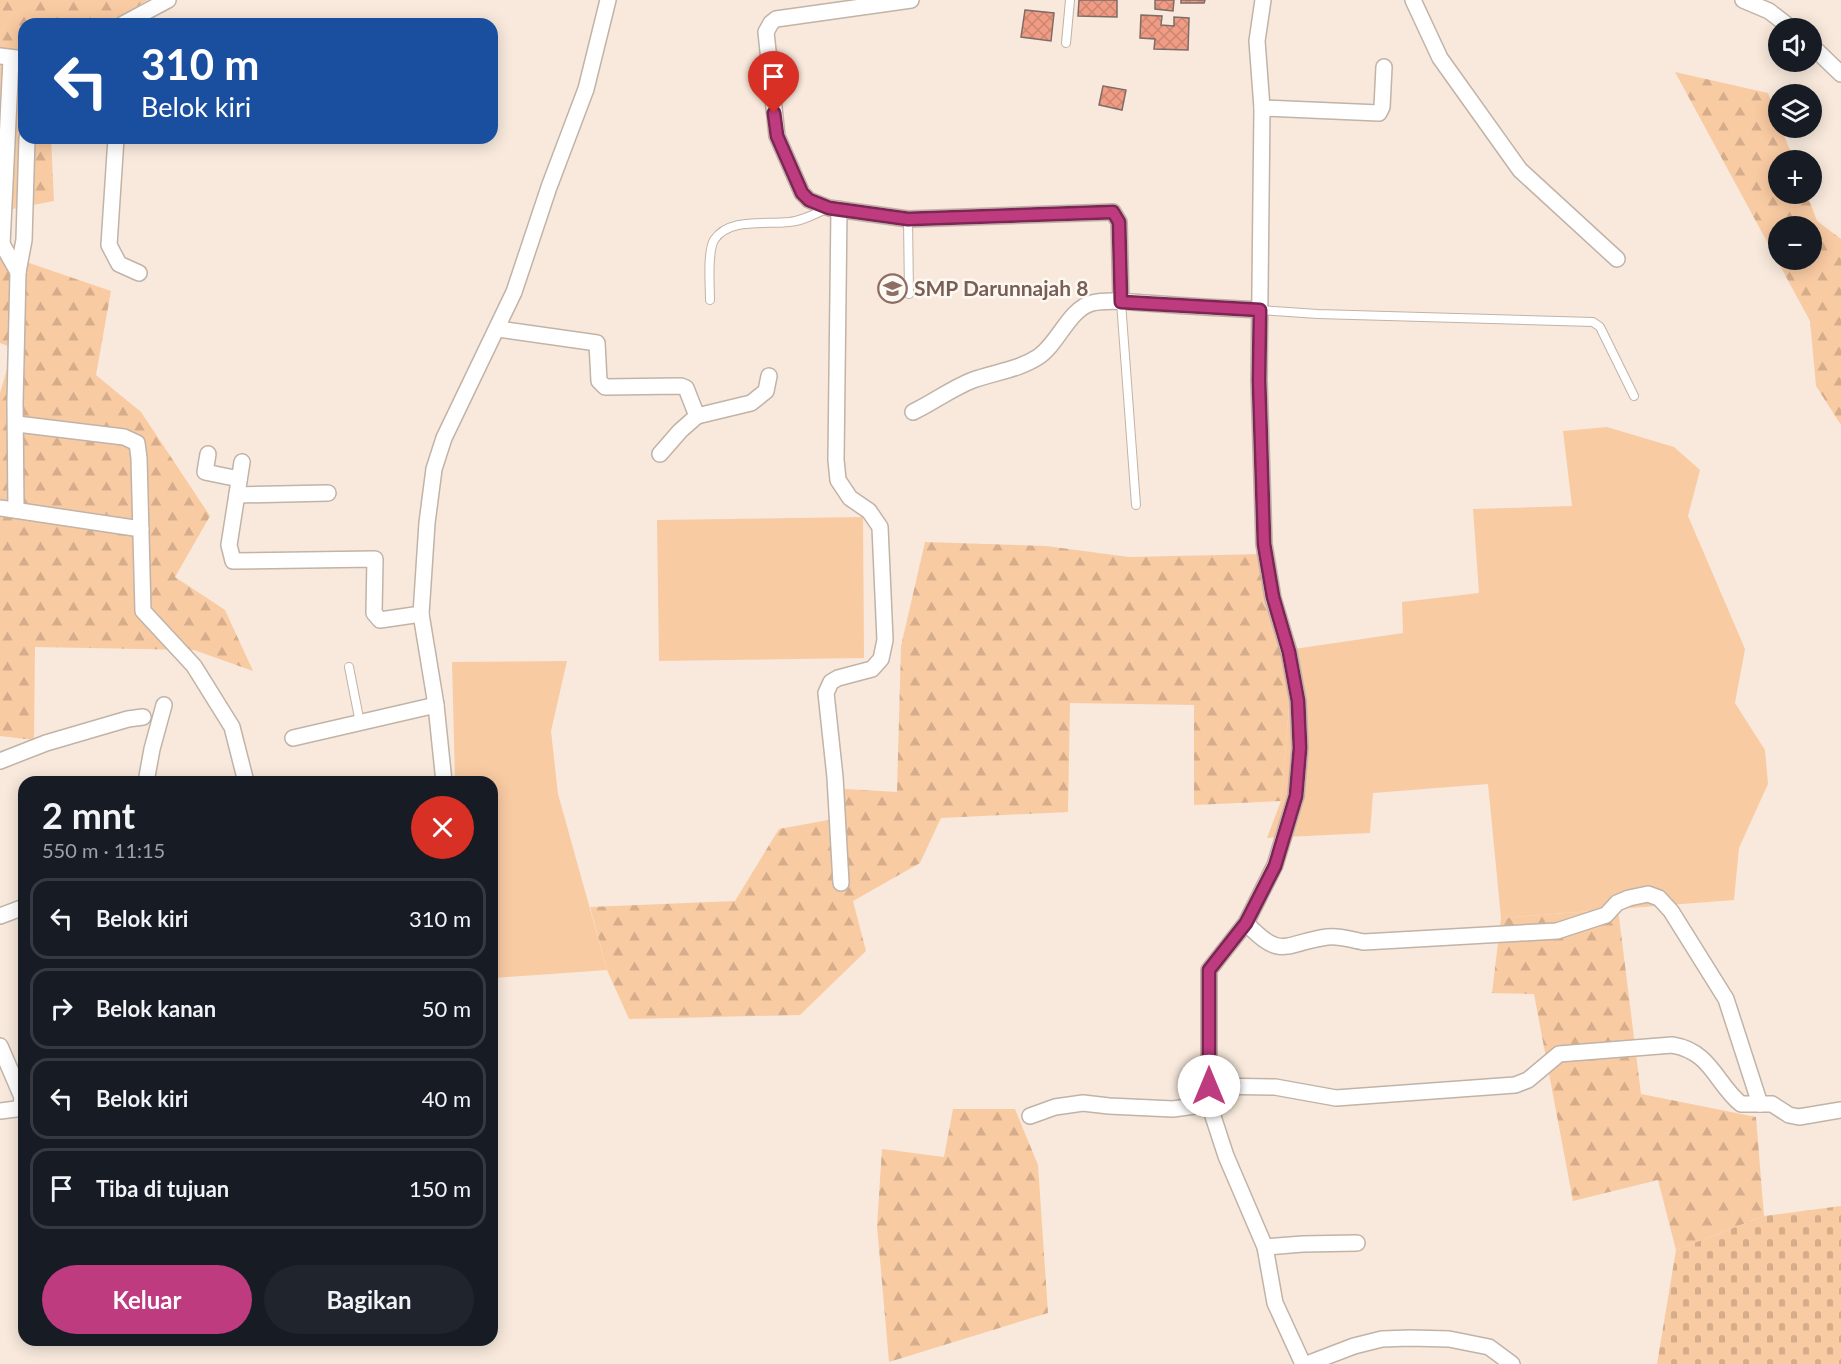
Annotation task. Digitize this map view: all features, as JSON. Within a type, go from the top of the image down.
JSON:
[{"type":"street","points":[[134,18],[168,0]]},
{"type":"street","points":[[443,776],[436,705],[421,614],[426,523],[434,469],[444,438],[514,292],[549,187],[586,89],[608,0]]},
{"type":"street","points":[[911,0],[776,19],[765,32],[777,136],[802,193],[809,200],[834,209],[908,219],[1113,212],[1119,222],[1121,302]]},
{"type":"street","points":[[1263,0],[1257,41],[1262,108],[1259,380],[1264,544],[1273,597],[1289,652],[1298,701],[1300,748],[1296,796],[1275,866],[1246,923],[1209,970],[1209,1104],[1226,1156],[1265,1247],[1275,1303],[1305,1364],[1354,1346],[1382,1340],[1410,1338],[1449,1339],[1479,1344],[1489,1347],[1512,1364]]},
{"type":"street","points":[[1413,0],[1440,58],[1520,170],[1617,258]]},
{"type":"street","points":[[1743,0],[1769,6],[1781,18]]},
{"type":"street","points":[[1822,56],[1841,74]]},
{"type":"street","points":[[12,58],[1,244],[18,272]]},
{"type":"street","points":[[1262,108],[1378,113],[1382,107],[1384,67]]},
{"type":"street","points":[[16,510],[17,424],[15,403],[18,272],[24,240],[27,144]]},
{"type":"street","points":[[116,144],[109,245],[120,264],[139,273]]},
{"type":"street","points":[[834,209],[838,480],[850,498],[869,511],[880,527],[885,640],[881,659],[872,669],[838,678],[831,682],[826,693],[835,777],[841,883]]},
{"type":"street","points":[[1,244],[24,240]]},
{"type":"street","points":[[913,412],[975,379],[1005,372],[1038,357],[1053,343],[1081,308],[1093,302],[1260,310]]},
{"type":"street","points":[[498,329],[597,343],[598,375],[601,385],[605,387],[681,386],[686,388],[697,416]]},
{"type":"street","points":[[660,454],[697,416],[751,403],[766,391],[769,376]]},
{"type":"street","points":[[17,424],[124,437],[137,443],[143,611],[194,666],[232,727],[244,776]]},
{"type":"street","points":[[208,454],[205,472],[239,479]]},
{"type":"street","points":[[242,462],[229,545],[233,561],[375,559],[374,613],[380,620],[421,614]]},
{"type":"street","points":[[237,495],[328,493]]},
{"type":"street","points":[[0,508],[141,529]]},
{"type":"street","points":[[147,776],[164,705]]},
{"type":"street","points":[[293,738],[436,705]]},
{"type":"street","points":[[0,761],[46,743],[128,719],[143,717]]},
{"type":"street","points":[[1246,923],[1262,940],[1280,947],[1341,936],[1364,942],[1557,931],[1606,915],[1617,903],[1648,894],[1659,898],[1671,911],[1726,999],[1760,1104]]},
{"type":"street","points":[[0,916],[18,909]]},
{"type":"street","points":[[1209,1086],[1275,1087],[1336,1098],[1515,1085],[1528,1080],[1559,1054],[1672,1045],[1679,1046],[1706,1061],[1741,1104],[1772,1104],[1790,1115],[1799,1117],[1841,1110]]},
{"type":"street","points":[[0,1046],[18,1088]]},
{"type":"street","points":[[1030,1116],[1055,1107],[1083,1103],[1173,1109],[1209,1104]]},
{"type":"street","points":[[0,1111],[18,1108]]},
{"type":"street","points":[[1265,1247],[1357,1243]]},
{"type":"lane","points":[[1066,43],[1070,0]]},
{"type":"lane","points":[[710,300],[711,253],[714,240],[726,230],[742,224],[790,222],[834,209]]},
{"type":"lane","points":[[908,219],[909,294]]},
{"type":"lane","points":[[1121,302],[1136,505]]},
{"type":"lane","points":[[1260,310],[1318,314],[1593,322],[1600,327],[1634,396]]},
{"type":"lane","points":[[349,667],[360,723]]},
{"type":"green space","points":[[0,0],[148,0],[118,18],[18,18],[18,144],[51,144],[54,201],[2,211],[0,218]]},
{"type":"green space","points":[[1675,72],[1768,93],[1768,138],[1785,138],[1790,150],[1768,150],[1768,204],[1811,204],[1815,216],[1768,216],[1768,244]]},
{"type":"green space","points":[[1822,225],[1841,239],[1841,425],[1816,386],[1810,321],[1782,270],[1822,270]]},
{"type":"green space","points":[[0,253],[111,291],[96,375],[141,412],[210,516],[175,577],[225,610],[253,671],[194,650],[35,647],[34,740],[0,736],[0,393],[13,348],[0,343]]},
{"type":"green space","points":[[1607,427],[1674,447],[1700,470],[1688,516],[1745,649],[1735,703],[1765,750],[1768,784],[1739,848],[1734,900],[1501,918],[1488,784],[1373,793],[1370,833],[1267,838],[1281,801],[1294,649],[1403,633],[1402,602],[1479,593],[1473,509],[1572,506],[1563,431]]},
{"type":"green space","points":[[863,517],[864,658],[659,661],[657,520]]},
{"type":"green space","points":[[925,542],[1046,546],[1129,557],[1262,554],[1294,649],[1281,801],[1194,805],[1194,705],[1070,703],[1068,812],[941,818],[920,863],[853,901],[866,951],[800,1015],[629,1019],[607,970],[590,907],[735,901],[779,829],[839,818],[845,789],[897,792],[901,646]]},
{"type":"green space","points":[[567,661],[551,731],[558,794],[607,970],[498,978],[498,776],[455,776],[452,662]]},
{"type":"green space","points":[[1618,909],[1641,1094],[1756,1117],[1764,1216],[1676,1250],[1658,1180],[1573,1201],[1534,994],[1492,993],[1501,918]]},
{"type":"green space","points":[[953,1109],[1015,1109],[1038,1165],[1048,1313],[889,1362],[877,1226],[882,1149],[944,1157]]},
{"type":"green space","points":[[1841,1206],[1841,1364],[1657,1364],[1676,1250],[1764,1216]]},
{"type":"building","points":[[1079,0],[1117,0],[1117,17],[1078,16]]},
{"type":"building","points":[[1155,0],[1174,0],[1173,11],[1155,9]]},
{"type":"building","points":[[1181,0],[1205,0],[1204,3],[1181,3]]},
{"type":"building","points":[[1025,10],[1054,13],[1051,41],[1021,37]]},
{"type":"building","points":[[1141,15],[1162,16],[1161,25],[1174,26],[1174,17],[1189,18],[1188,50],[1154,49],[1155,39],[1140,38]]},
{"type":"building","points":[[1103,86],[1126,90],[1122,110],[1099,105]]},
{"type":"place","name":"SMP Darunnajah 8","points":[[893,289]]},
{"type":"route","points":[[774,113],[777,136],[796,183],[809,200],[829,208],[908,219],[1109,211],[1118,217],[1119,222],[1121,302],[1260,310],[1259,380],[1264,544],[1273,597],[1289,652],[1298,701],[1300,748],[1296,796],[1275,866],[1246,923],[1209,970],[1209,1086]]}]
